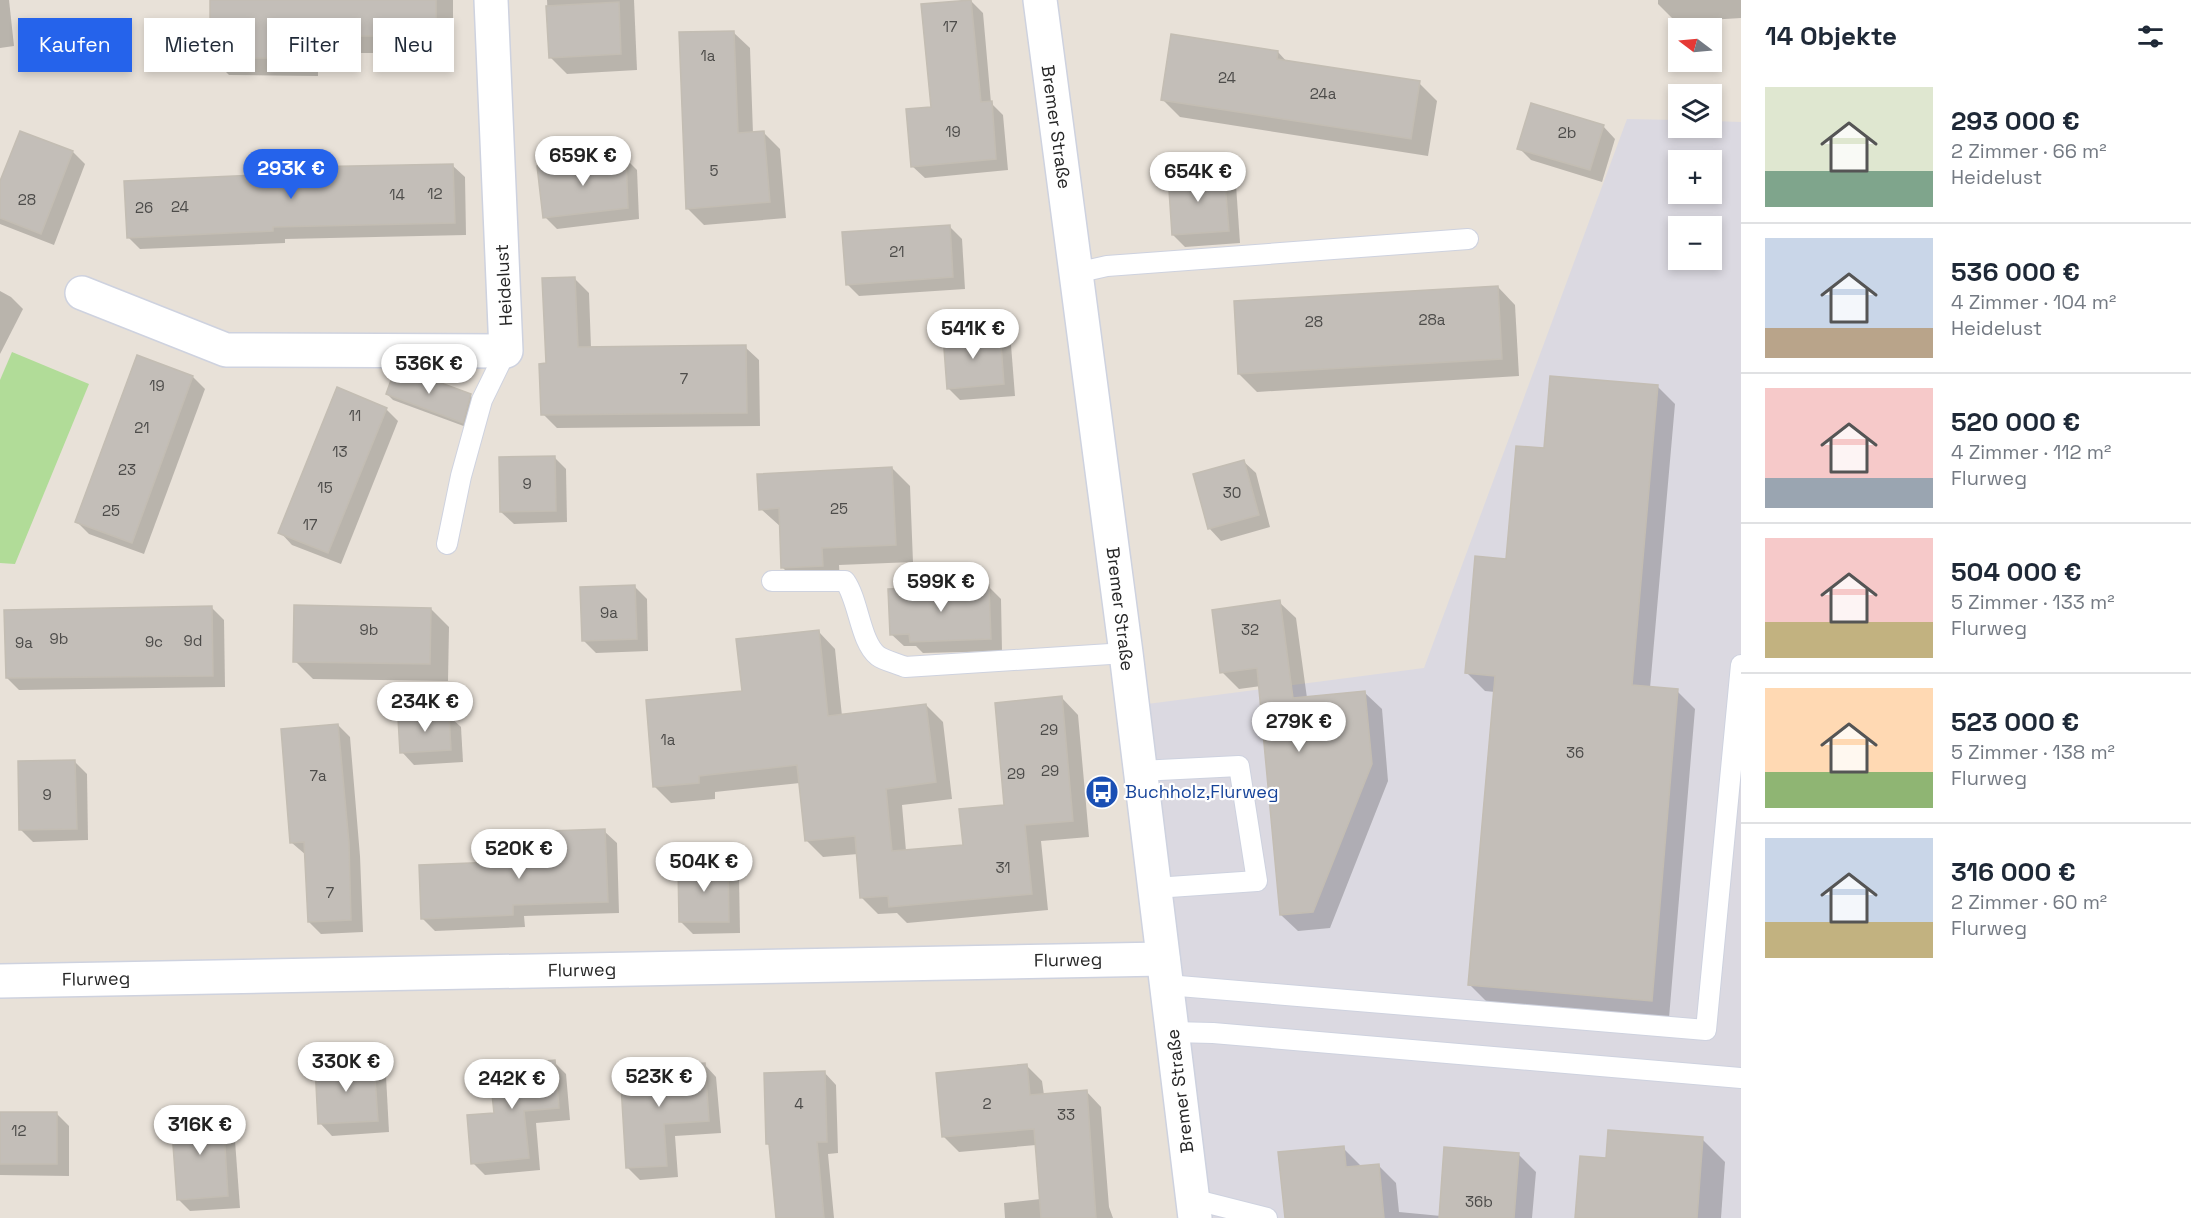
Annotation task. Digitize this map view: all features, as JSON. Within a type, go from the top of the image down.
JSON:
[{"type":"street","name":"Heidelust","points":[[82,293],[226,350],[506,351],[491,0]]},
{"type":"street","name":"Bremer Straße","points":[[1040,0],[1126,653],[1194,1208]]},
{"type":"street","name":"Flurweg","points":[[0,981],[1165,972]]},
{"type":"lane","points":[[1076,273],[1107,266],[1468,239]]},
{"type":"lane","points":[[447,543],[461,476],[482,400],[506,351]]},
{"type":"lane","points":[[772,581],[845,581],[854,594],[862,628],[877,655],[905,667],[1126,653]]},
{"type":"lane","points":[[1165,972],[1706,1030],[1741,665]]},
{"type":"lane","points":[[1140,771],[1239,766],[1257,881],[1155,888]]},
{"type":"lane","points":[[1172,1032],[1213,1033],[1741,1078]]},
{"type":"lane","points":[[1194,1208],[1268,1218]]},
{"type":"shaded area","points":[[1627,119],[1668,120],[1668,138],[1722,138],[1722,121],[1741,122],[1741,1218],[1195,1218],[1132,706],[1424,668]]},
{"type":"green space","points":[[12,352],[89,384],[15,564],[0,563],[0,380]]},
{"type":"building","points":[[210,0],[436,0],[436,18],[373,18],[373,36],[361,36],[361,18],[267,18],[267,58],[255,58],[255,18],[210,18]]},
{"type":"building","points":[[971,0],[981,102],[992,101],[996,159],[911,167],[906,109],[931,107],[921,4]]},
{"type":"building","points":[[619,2],[621,54],[549,58],[546,6]]},
{"type":"building","points":[[734,31],[738,133],[764,131],[770,202],[686,209],[679,32]]},
{"type":"building","points":[[1171,34],[1278,51],[1277,59],[1420,81],[1411,139],[1161,100]]},
{"type":"building","points":[[1531,103],[1604,125],[1590,170],[1517,149]]},
{"type":"building","points":[[20,131],[73,151],[41,234],[0,218],[0,181]]},
{"type":"building","points":[[626,156],[628,208],[543,218],[537,166]]},
{"type":"building","points":[[453,164],[455,223],[273,227],[273,231],[127,238],[124,181],[302,173],[302,167]]},
{"type":"building","points":[[1224,171],[1229,231],[1172,235],[1168,175]]},
{"type":"building","points":[[950,225],[953,277],[846,285],[842,232]]},
{"type":"building","points":[[575,277],[578,347],[746,345],[747,413],[541,415],[539,364],[546,363],[542,278]]},
{"type":"building","points":[[1498,286],[1502,359],[1238,374],[1234,301]]},
{"type":"building","points":[[1000,331],[1004,384],[947,389],[943,335]]},
{"type":"building","points":[[137,355],[193,376],[132,543],[75,522]]},
{"type":"building","points":[[395,369],[403,369],[471,394],[463,423],[386,394]]},
{"type":"building","points":[[1550,376],[1658,385],[1632,685],[1678,689],[1652,1001],[1468,985],[1495,676],[1465,673],[1475,556],[1506,559],[1516,446],[1544,448]]},
{"type":"building","points":[[337,387],[387,408],[328,553],[278,533]]},
{"type":"building","points":[[555,456],[556,511],[500,512],[499,457]]},
{"type":"building","points":[[1244,460],[1259,515],[1208,529],[1193,474]]},
{"type":"building","points":[[892,467],[896,545],[822,548],[823,566],[781,568],[779,508],[759,510],[757,474]]},
{"type":"building","points":[[635,585],[637,639],[582,641],[580,587]]},
{"type":"building","points":[[989,585],[991,639],[910,642],[909,634],[890,635],[888,589]]},
{"type":"building","points":[[1280,600],[1293,698],[1365,691],[1372,764],[1313,912],[1280,915],[1257,668],[1220,673],[1212,610]]},
{"type":"building","points":[[294,605],[431,608],[430,664],[293,662]]},
{"type":"building","points":[[212,606],[213,676],[6,678],[4,610]]},
{"type":"building","points":[[819,630],[828,716],[926,704],[936,782],[886,789],[892,851],[963,845],[959,809],[1004,805],[995,703],[1062,696],[1073,821],[1025,825],[1032,894],[889,907],[888,896],[860,898],[855,836],[805,841],[797,765],[699,776],[699,783],[653,787],[646,700],[742,691],[736,639]]},
{"type":"building","points":[[449,713],[451,750],[400,753],[398,718]]},
{"type":"building","points":[[338,724],[349,843],[351,920],[308,922],[304,842],[290,843],[281,729]]},
{"type":"building","points":[[75,760],[77,829],[19,830],[18,761]]},
{"type":"building","points":[[605,829],[608,902],[513,905],[513,915],[421,919],[419,865],[550,860],[549,831]]},
{"type":"building","points":[[728,864],[729,922],[679,922],[678,865]]},
{"type":"building","points":[[555,1060],[559,1108],[524,1111],[529,1158],[471,1164],[467,1115],[494,1113],[489,1066]]},
{"type":"building","points":[[374,1063],[378,1121],[318,1124],[315,1065]]},
{"type":"building","points":[[705,1063],[709,1121],[664,1124],[667,1166],[626,1168],[620,1069]]},
{"type":"building","points":[[1027,1064],[1030,1095],[1087,1090],[1096,1218],[1041,1218],[1034,1129],[942,1137],[936,1073]]},
{"type":"building","points":[[825,1071],[827,1142],[817,1142],[824,1218],[776,1218],[769,1144],[766,1144],[764,1073]]},
{"type":"building","points":[[0,1112],[57,1112],[57,1164],[0,1164]]},
{"type":"building","points":[[223,1113],[228,1196],[177,1200],[171,1117]]},
{"type":"building","points":[[1608,1130],[1703,1137],[1697,1218],[1575,1218],[1580,1156],[1606,1158]]},
{"type":"building","points":[[1344,1146],[1346,1167],[1379,1164],[1384,1218],[1285,1218],[1278,1152]]},
{"type":"building","points":[[1444,1147],[1519,1153],[1514,1218],[1439,1218]]},
{"type":"place","name":"Buchholz,Flurweg","points":[[1102,792]]}]
